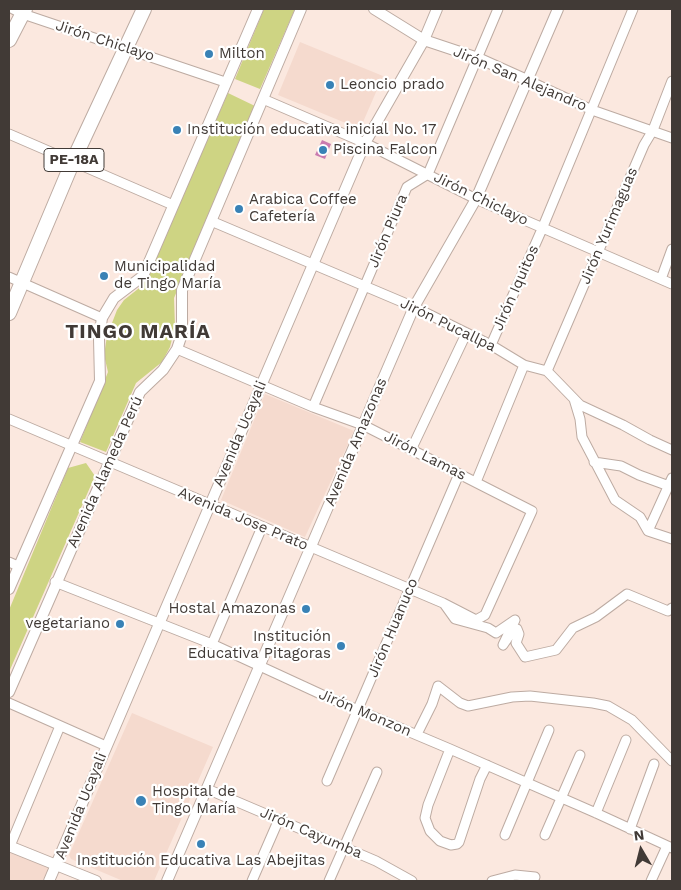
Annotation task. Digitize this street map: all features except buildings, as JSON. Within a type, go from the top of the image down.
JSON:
[{"type":"highway","name":"PE-18A","points":[[9,313],[73,161],[144,9]]},
{"type":"highway","points":[[9,40],[20,10]]},
{"type":"street","points":[[9,588],[13,564],[72,446],[100,381],[99,339],[102,318],[114,298],[143,276],[258,9]]},
{"type":"street","name":"Avenida Alameda Perú","points":[[9,692],[140,392],[163,370],[177,349],[182,334],[182,290],[301,9]]},
{"type":"street","name":"Jirón San Alejandro","points":[[374,9],[424,40],[478,58],[592,110],[672,138]]},
{"type":"street","name":"Avenida Ucayali","points":[[49,881],[365,143],[424,40],[437,9]]},
{"type":"street","points":[[428,174],[498,9]]},
{"type":"street","name":"Avenida Amazonas","points":[[168,881],[414,308],[476,199],[558,9]]},
{"type":"street","name":"Jirón Iquitos","points":[[491,345],[542,229],[633,9]]},
{"type":"street","name":"Jirón Chiclayo","points":[[20,10],[225,82]]},
{"type":"street","name":"Jirón Yurimaguas","points":[[547,371],[644,145],[653,130],[672,81]]},
{"type":"street","name":"Jirón Chiclayo","points":[[263,99],[365,143],[476,199],[542,229],[599,251],[672,284]]},
{"type":"street","points":[[9,134],[173,205]]},
{"type":"street","name":"Jirón Piura","points":[[313,407],[407,187],[428,174]]},
{"type":"street","name":"Jirón Pucallpa","points":[[211,221],[414,308],[491,345],[524,365],[547,371],[580,405],[672,450]]},
{"type":"street","points":[[661,279],[672,249]]},
{"type":"street","points":[[9,276],[102,318]]},
{"type":"street","points":[[411,450],[466,334]]},
{"type":"street","name":"Jirón Lamas","points":[[177,349],[313,407],[363,425],[532,511],[485,615],[476,620]]},
{"type":"street","points":[[476,482],[524,365]]},
{"type":"street","points":[[574,397],[580,419],[582,437],[615,500],[640,517],[648,531],[672,539]]},
{"type":"street","name":"Avenida Jose Prato","points":[[9,419],[444,603],[476,620]]},
{"type":"street","points":[[594,462],[621,466],[639,475],[671,482],[648,531]]},
{"type":"street","name":"Jirón Huanuco","points":[[328,781],[459,474]]},
{"type":"street","points":[[212,644],[262,527]]},
{"type":"street","name":"Jirón Monzon","points":[[56,582],[212,644],[358,710],[596,812],[669,847]]},
{"type":"street","points":[[444,603],[455,619],[488,628],[496,633],[515,620],[503,645],[514,629],[517,629],[519,634],[516,643],[525,657],[556,650],[573,628],[596,617],[627,594],[670,610]]},
{"type":"street","points":[[417,734],[432,704],[438,686],[460,703],[468,706],[512,697],[530,696],[593,702],[608,706],[632,720],[672,761]]},
{"type":"street","points":[[9,703],[106,746]]},
{"type":"street","points":[[60,726],[10,846],[96,881]]},
{"type":"street","points":[[505,835],[549,730]]},
{"type":"street","points":[[596,812],[626,740]]},
{"type":"street","points":[[450,749],[428,804],[425,818],[430,831],[440,841],[451,845],[457,844],[461,838],[480,779],[487,766]]},
{"type":"street","points":[[545,835],[580,755]]},
{"type":"street","points":[[630,829],[654,764]]},
{"type":"street","points":[[329,881],[377,772]]},
{"type":"street","name":"Jirón Cayumba","points":[[207,789],[376,860],[412,881]]},
{"type":"street","points":[[252,881],[279,819]]},
{"type":"street","points":[[651,881],[669,847]]},
{"type":"street","points":[[492,881],[515,875],[536,876]]},
{"type":"shaded area","name":"Leoncio prado","points":[[300,42],[383,76],[360,129],[278,95]]},
{"type":"shaded area","name":"Piscina Falcon","points":[[322,140],[331,144],[325,159],[315,155]]},
{"type":"shaded area","points":[[265,394],[354,431],[305,537],[221,500]]},
{"type":"shaded area","name":"Hospital de Tingo María","points":[[132,713],[213,747],[154,881],[123,881],[71,859],[69,855]]},
{"type":"shaded area","points":[[9,847],[52,865],[42,881],[9,881]]},
{"type":"green space","points":[[264,9],[295,9],[260,89],[235,79]]},
{"type":"green space","points":[[228,93],[255,106],[174,298],[175,327],[170,347],[162,362],[136,383],[106,452],[80,442],[108,372],[104,355],[107,336],[117,310],[124,300],[143,285]]},
{"type":"green space","points":[[86,463],[95,476],[9,672],[9,610],[68,468]]},
{"type":"place","name":"Milton","points":[[209,54]]},
{"type":"place","name":"Leoncio prado","points":[[330,85]]},
{"type":"place","name":"Institución educativa inicial No. 17","points":[[177,130]]},
{"type":"place","name":"Piscina Falcon","points":[[323,150]]},
{"type":"place","name":"Arabica Coffee Cafetería","points":[[239,209]]},
{"type":"place","name":"Municipalidad de Tingo María","points":[[104,276]]},
{"type":"place","name":"Hostal Amazonas","points":[[306,609]]},
{"type":"place","name":"vegetariano","points":[[120,624]]},
{"type":"place","name":"Institución Educativa Pitagoras","points":[[341,646]]},
{"type":"place","name":"Hospital de Tingo María","points":[[141,801]]},
{"type":"place","name":"Institución Educativa Las Abejitas","points":[[201,844]]},
{"type":"district","name":"TINGO MARÍA","points":[[138,332]]}]
